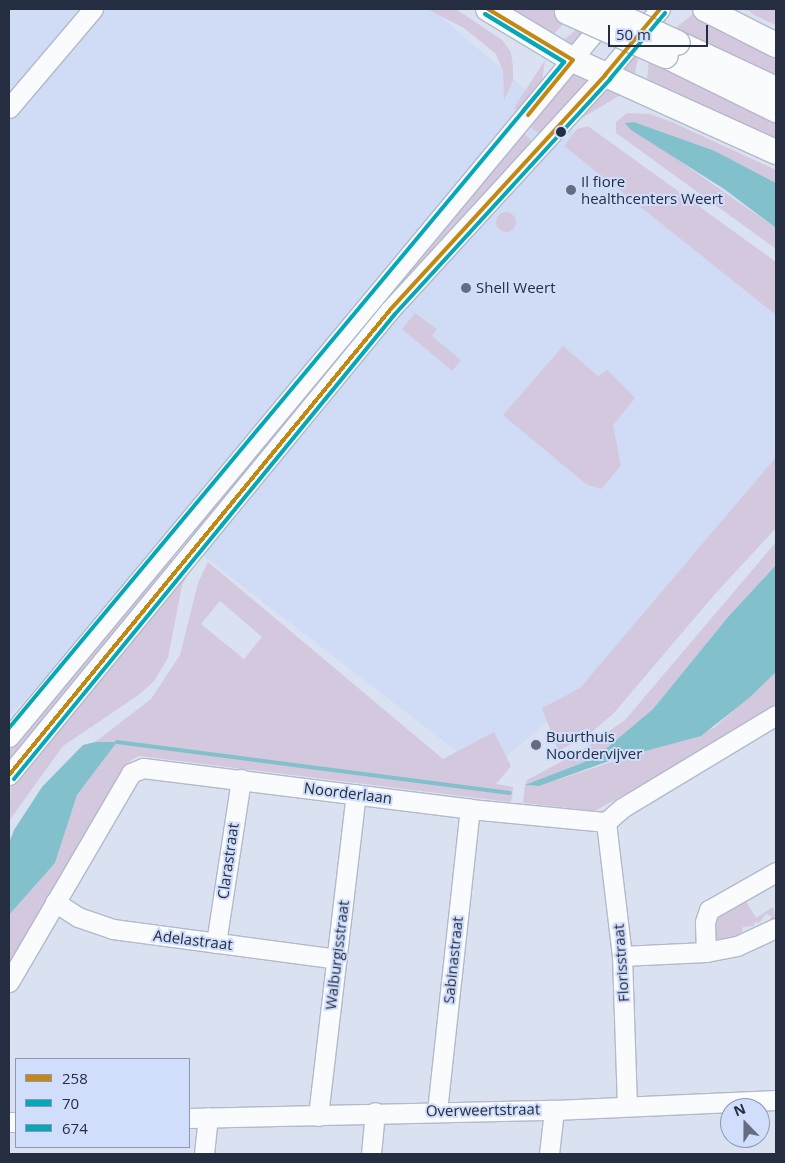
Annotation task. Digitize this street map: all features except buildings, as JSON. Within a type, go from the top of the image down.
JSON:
[{"type":"main road","points":[[488,9],[573,60],[776,152]]},
{"type":"main road","points":[[604,9],[776,110]]},
{"type":"main road","points":[[705,9],[776,44]]},
{"type":"main road","points":[[564,10],[776,89]]},
{"type":"street","points":[[9,108],[93,9]]},
{"type":"street","points":[[9,737],[573,60],[613,9]]},
{"type":"street","points":[[9,775],[390,310],[605,75],[660,9]]},
{"type":"street","points":[[606,822],[622,808],[776,715]]},
{"type":"street","name":"Noorderlaan","points":[[9,982],[131,773],[143,768],[470,809],[606,822]]},
{"type":"street","name":"Clarastraat","points":[[216,943],[241,779]]},
{"type":"street","name":"Walburgisstraat","points":[[318,1116],[356,794]]},
{"type":"street","name":"Sabinastraat","points":[[437,1111],[470,809]]},
{"type":"street","name":"Florisstraat","points":[[606,822],[622,956],[627,1105]]},
{"type":"street","points":[[706,952],[705,922],[709,910],[776,872]]},
{"type":"street","name":"Adelastraat","points":[[55,902],[78,917],[113,929],[337,959]]},
{"type":"street","points":[[622,956],[706,952],[737,946],[776,928]]},
{"type":"street","name":"Overweertstraat","points":[[190,1118],[318,1116],[375,1112],[554,1110],[627,1105],[776,1100]]},
{"type":"street","points":[[549,1154],[554,1110]]},
{"type":"street","points":[[371,1154],[375,1112]]},
{"type":"street","points":[[204,1154],[208,1117]]},
{"type":"shaded area","points":[[9,9],[432,9],[776,304],[776,484],[699,591],[486,774],[179,537],[9,716]]},
{"type":"shaded area","points":[[427,9],[456,9],[502,40],[511,52],[513,67],[513,81],[504,100],[503,71],[496,54],[464,28]]},
{"type":"shaded area","points":[[504,9],[551,9],[569,18],[551,37]]},
{"type":"shaded area","points":[[747,9],[776,9],[776,25],[754,15]]},
{"type":"shaded area","points":[[694,13],[703,13],[776,49],[776,84],[672,31]]},
{"type":"shaded area","points":[[581,26],[586,28],[569,49],[556,46]]},
{"type":"shaded area","points":[[632,50],[639,53],[634,78],[622,75],[621,65]]},
{"type":"shaded area","points":[[649,58],[776,119],[776,144],[647,81]]},
{"type":"shaded area","points":[[545,60],[542,82],[517,111],[514,108]]},
{"type":"shaded area","points":[[574,64],[595,73],[540,134],[525,123]]},
{"type":"shaded area","points":[[604,87],[624,93],[577,121],[576,114]]},
{"type":"shaded area","points":[[627,113],[650,114],[672,122],[776,170],[776,183],[715,151],[634,122],[625,123],[776,228],[776,249],[616,133],[616,122]]},
{"type":"shaded area","points":[[634,122],[715,151],[776,183],[776,228],[724,189],[631,130],[625,123]]},
{"type":"shaded area","points":[[588,126],[776,262],[776,315],[564,146],[577,129]]},
{"type":"shaded area","points":[[519,129],[532,141],[386,305],[380,299]]},
{"type":"shaded area","points":[[506,212],[513,215],[516,222],[513,229],[506,232],[499,229],[496,222],[499,215]]},
{"type":"shaded area","points":[[415,313],[437,329],[432,336],[461,360],[452,371],[402,329]]},
{"type":"shaded area","points":[[563,346],[598,376],[607,370],[635,398],[613,425],[621,466],[601,489],[586,484],[503,415]]},
{"type":"shaded area","points":[[341,348],[346,351],[257,459],[254,458]]},
{"type":"shaded area","points":[[776,457],[776,528],[715,594],[613,714],[587,736],[558,751],[542,708],[580,688]]},
{"type":"shaded area","points":[[234,477],[239,481],[195,535],[192,535],[190,532]]},
{"type":"shaded area","points":[[776,542],[776,565],[728,617],[653,709],[608,747],[582,763],[526,785],[539,786],[714,728],[776,672],[776,709],[595,811],[523,803],[525,785],[527,780],[581,751],[625,720]]},
{"type":"shaded area","points":[[168,556],[174,562],[9,764],[9,748]]},
{"type":"shaded area","points":[[208,562],[443,759],[494,732],[511,766],[496,784],[513,787],[512,799],[510,802],[139,756],[131,760],[9,976],[9,915],[55,863],[77,795],[116,743],[95,742],[151,699],[180,655],[198,583]],"holes":[[[220,601],[262,637],[244,659],[201,624]]]},
{"type":"shaded area","points":[[189,565],[192,568],[182,585],[168,658],[154,681],[140,694],[63,746],[9,821],[11,780]]},
{"type":"shaded area","points":[[776,565],[776,672],[749,698],[701,736],[612,760],[539,786],[525,785],[582,763],[608,747],[653,709],[728,617]]},
{"type":"shaded area","points":[[95,742],[117,742],[77,795],[55,863],[9,915],[9,843],[14,830],[42,787],[83,745]]},
{"type":"shaded area","points":[[744,898],[756,918],[773,907],[776,920],[769,925],[771,916],[766,914],[759,923],[755,922],[754,926],[743,927],[740,939],[721,941],[715,938],[713,920],[719,913]]},
{"type":"waterway","points":[[117,742],[510,793]]},
{"type":"transit line","name":"258","points":[[488,9],[573,60],[528,115]]},
{"type":"transit line","name":"258","points":[[9,775],[390,310],[605,75],[660,9]]},
{"type":"transit line","name":"70","points":[[14,779],[395,314],[610,79],[665,13]]},
{"type":"transit line","name":"70","points":[[485,14],[564,62],[523,111]]},
{"type":"transit line","name":"674","points":[[9,728],[564,62],[485,14]]},
{"type":"place","name":"Il fiore healthcenters Weert","points":[[571,190]]},
{"type":"place","name":"Shell Weert","points":[[466,288]]},
{"type":"place","name":"Buurthuis Noordervijver","points":[[536,745]]}]
